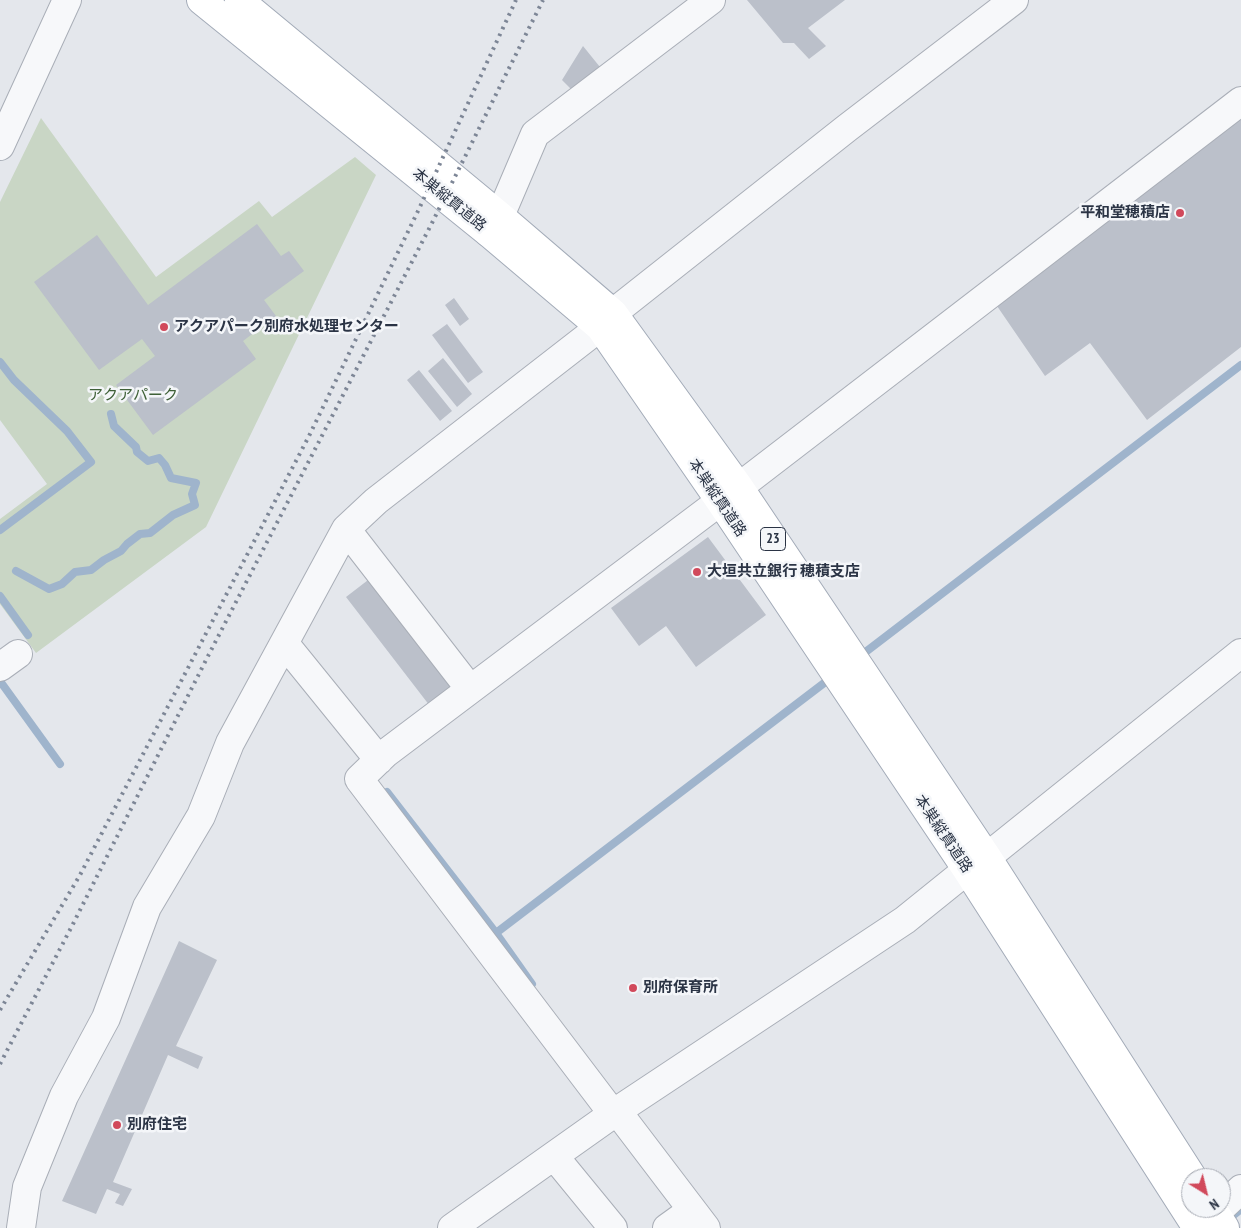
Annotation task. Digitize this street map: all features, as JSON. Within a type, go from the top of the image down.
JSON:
[{"type":"main road","name":"本巣縦貫道路","points":[[201,0],[494,224]]},
{"type":"main road","name":"本巣縦貫道路","points":[[239,0],[494,224],[607,320],[729,494],[977,864],[1186,1168]]},
{"type":"main road","name":"本巣縦貫道路","points":[[977,864],[1206,1222]]},
{"type":"street","points":[[0,146],[67,0]]},
{"type":"street","points":[[494,224],[535,134],[711,0]]},
{"type":"street","points":[[21,1228],[27,1187],[64,1096],[106,1018],[147,907],[201,816],[230,743],[346,529],[376,500],[607,320],[847,128],[1014,0]]},
{"type":"street","points":[[667,1228],[699,1219],[615,1113],[359,779],[379,760],[470,689],[729,494],[1241,101]]},
{"type":"street","points":[[346,529],[470,689]]},
{"type":"street","points":[[284,644],[379,760]]},
{"type":"street","points":[[467,1224],[554,1156],[615,1113],[904,920],[1241,653]]},
{"type":"street","points":[[554,1156],[614,1228]]},
{"type":"street","points":[[1206,1222],[1241,1189]]},
{"type":"green space","name":"アクアパーク","points":[[41,118],[156,277],[259,201],[272,217],[355,157],[376,175],[206,527],[36,653],[0,604],[0,519],[47,484],[0,420],[0,202]]},
{"type":"building","points":[[747,0],[845,0],[808,28],[826,46],[809,59],[794,43],[783,43]]},
{"type":"building","points":[[583,46],[604,72],[576,94],[562,80]]},
{"type":"building","name":"平和堂穂積店","points":[[1241,119],[1241,347],[1147,420],[1090,343],[1045,376],[997,306]]},
{"type":"building","name":"アクアパーク別府水処理センター","points":[[257,224],[281,256],[289,251],[304,271],[264,300],[276,316],[243,341],[256,359],[153,435],[116,385],[155,356],[142,339],[99,370],[34,282],[97,235],[148,305]]},
{"type":"building","points":[[454,298],[469,319],[460,326],[445,305]]},
{"type":"building","points":[[447,324],[483,372],[468,383],[432,335]]},
{"type":"building","points":[[443,358],[472,394],[457,407],[428,371]]},
{"type":"building","points":[[419,370],[452,411],[440,421],[407,380]]},
{"type":"building","name":"大垣共立銀行 穂積支店","points":[[708,537],[766,615],[696,667],[666,626],[639,646],[611,608]]},
{"type":"building","points":[[372,577],[459,691],[433,710],[346,597]]},
{"type":"building","name":"別府住宅","points":[[179,941],[217,960],[176,1046],[203,1057],[198,1069],[168,1055],[113,1182],[132,1189],[123,1206],[115,1203],[120,1194],[107,1189],[96,1214],[62,1201]]},
{"type":"waterway","points":[[0,362],[14,380],[67,431],[91,462],[0,530]]},
{"type":"waterway","points":[[859,657],[1241,365]]},
{"type":"waterway","points":[[16,571],[49,589],[62,584],[75,572],[91,570],[121,551],[140,534],[150,533],[173,515],[195,505],[192,494],[196,483],[171,478],[165,465],[159,458],[148,461],[137,452],[136,447],[114,426],[111,414]]},
{"type":"waterway","points":[[0,596],[28,635]]},
{"type":"waterway","points":[[496,933],[832,677]]},
{"type":"waterway","points":[[0,681],[60,764]]},
{"type":"waterway","points":[[387,792],[496,933],[532,984]]},
{"type":"waterway","points":[[1225,1222],[1241,1209]]},
{"type":"railway","points":[[0,1010],[80,875],[309,436],[418,211],[516,0]]},
{"type":"railway","points":[[0,1064],[432,223],[543,0]]},
{"type":"place","name":"平和堂穂積店","points":[[1180,213]]},
{"type":"place","name":"アクアパーク別府水処理センター","points":[[164,327]]},
{"type":"place","name":"大垣共立銀行 穂積支店","points":[[697,572]]},
{"type":"place","name":"別府保育所","points":[[633,988]]},
{"type":"place","name":"別府住宅","points":[[117,1125]]}]
